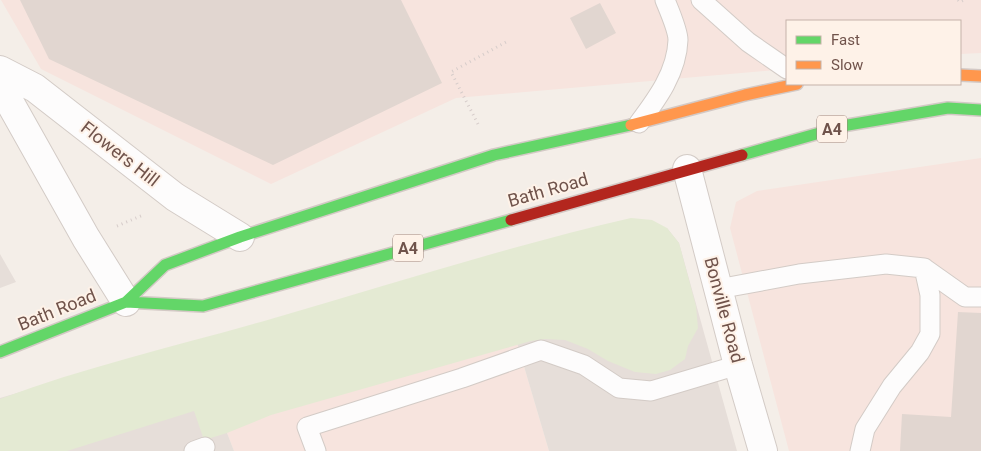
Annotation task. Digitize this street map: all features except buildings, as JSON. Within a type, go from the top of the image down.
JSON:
[{"type":"highway","points":[[961,75],[981,76]]},
{"type":"highway","name":"Bath Road","points":[[0,352],[126,302],[165,265],[240,237],[494,155],[639,123],[745,95],[792,85]]},
{"type":"highway","name":"Bath Road","points":[[126,302],[202,306],[848,125],[948,108],[981,110]]},
{"type":"street","name":"Flowers Hill","points":[[0,70],[35,88],[175,196],[240,237]]},
{"type":"street","points":[[0,85],[86,238],[126,302]]},
{"type":"street","name":"Bonville Road","points":[[686,169],[763,451]]},
{"type":"lane","points":[[639,123],[660,94],[674,64],[678,39],[665,0]]},
{"type":"lane","points":[[701,0],[748,42],[786,68]]},
{"type":"lane","points":[[718,288],[799,274],[886,264],[924,268],[965,297],[981,298]]},
{"type":"lane","points":[[860,451],[865,429],[892,386],[920,352],[930,334],[930,295],[924,268]]},
{"type":"lane","points":[[316,451],[307,427],[462,378],[541,350],[584,365],[619,388],[651,391],[738,365]]},
{"type":"path","points":[[958,0],[960,2],[964,0]]},
{"type":"path","points":[[494,155],[451,72],[508,41]]},
{"type":"path","points":[[86,238],[168,204],[175,196]]},
{"type":"shaded area","points":[[1,0],[981,0],[981,53],[961,54],[961,20],[786,20],[786,69],[456,98],[271,184],[41,69]]},
{"type":"shaded area","points":[[981,158],[981,451],[789,451],[730,228],[736,202],[757,191]]},
{"type":"shaded area","points":[[667,228],[679,243],[737,451],[549,451],[492,258]]},
{"type":"shaded area","points":[[0,254],[16,282],[0,288]]},
{"type":"shaded area","points":[[492,258],[549,451],[234,451],[192,342]]},
{"type":"shaded area","points":[[192,342],[234,451],[0,451],[0,398]]},
{"type":"green space","points":[[631,218],[652,220],[667,228],[679,243],[696,306],[698,328],[688,346],[685,359],[670,370],[656,374],[635,372],[565,340],[545,339],[531,341],[271,415],[204,440],[194,411],[67,451],[0,451],[0,399],[101,366],[271,319],[496,253]]},
{"type":"traffic: fast","points":[[742,155],[848,125],[948,108],[981,110]]},
{"type":"traffic: fast","points":[[0,352],[126,302],[165,265],[240,237],[494,155],[631,125]]},
{"type":"traffic: fast","points":[[126,302],[203,306],[511,220]]},
{"type":"traffic: slow","points":[[961,75],[981,76]]},
{"type":"traffic: slow","points":[[631,125],[745,95],[792,85]]},
{"type":"traffic: jam","points":[[511,220],[742,155]]}]
